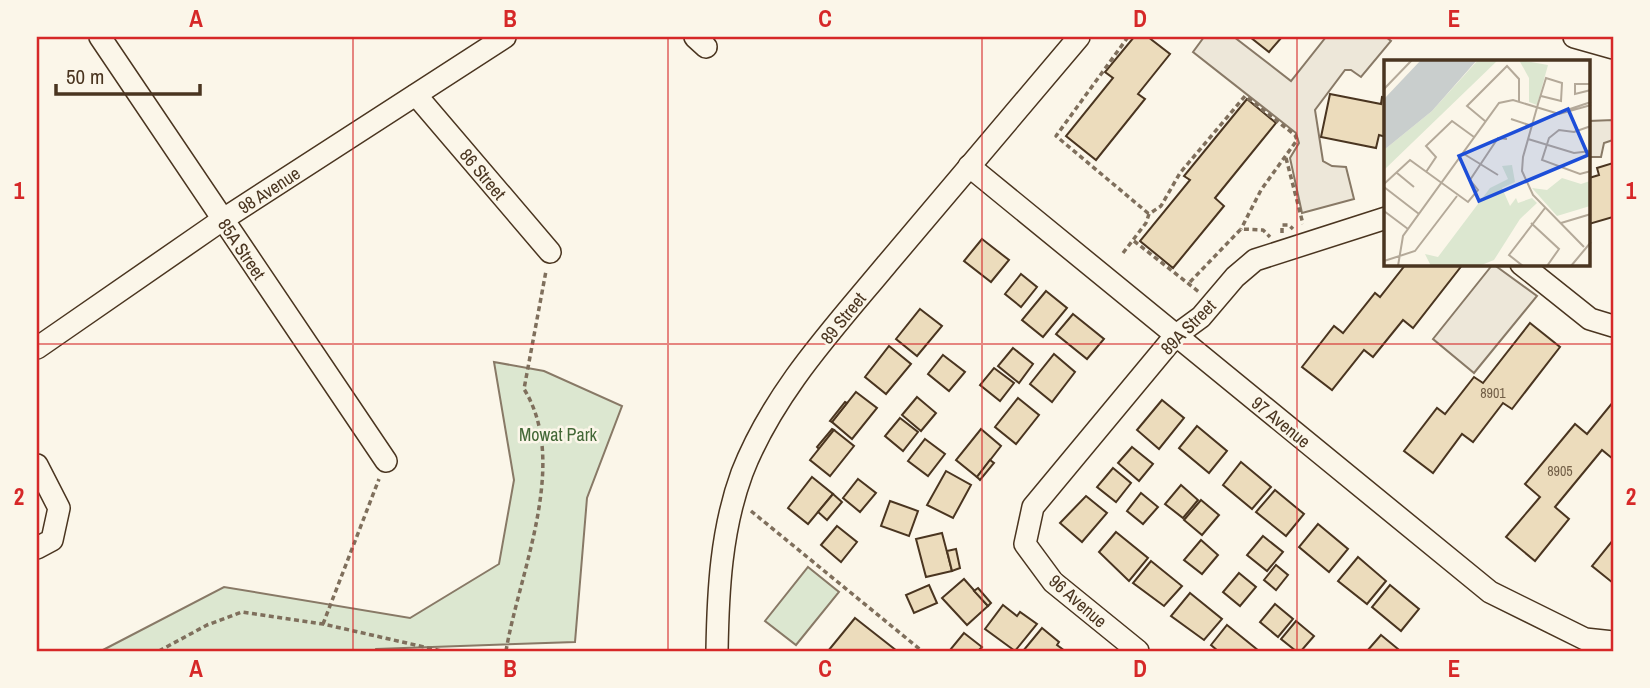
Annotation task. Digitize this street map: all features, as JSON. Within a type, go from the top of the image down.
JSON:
[{"type":"street","name":"85A Street","points":[[100,37],[386,461]]},
{"type":"street","name":"98 Avenue","points":[[37,348],[222,220],[505,37]]},
{"type":"street","name":"89 Street","points":[[717,651],[723,548],[734,498],[751,453],[802,368],[1079,37]]},
{"type":"street","points":[[1574,37],[1613,48]]},
{"type":"street","name":"86 Street","points":[[416,95],[550,252]]},
{"type":"street","name":"97 Avenue","points":[[970,166],[1490,592],[1585,639],[1613,642]]},
{"type":"street","name":"89A Street","points":[[1025,544],[1033,507],[1175,336],[1201,317],[1236,277],[1255,260],[1384,219]]},
{"type":"street","points":[[1524,266],[1590,319],[1613,326]]},
{"type":"street","points":[[37,465],[58,508],[45,544]]},
{"type":"street","name":"96 Avenue","points":[[1025,544],[1053,582],[1138,651]]},
{"type":"path","points":[[1128,37],[1056,136],[1149,214]]},
{"type":"path","points":[[1124,253],[1135,241],[1149,214],[1161,206],[1180,173],[1245,96],[1295,135],[1296,142],[1261,190],[1241,229],[1190,282]]},
{"type":"path","points":[[1286,158],[1304,228]]},
{"type":"path","points":[[1241,229],[1264,230],[1271,238]]},
{"type":"path","points":[[1135,241],[1190,282],[1201,294]]},
{"type":"path","points":[[506,651],[542,483],[540,424],[534,405],[524,389],[550,252]]},
{"type":"path","points":[[323,625],[386,461]]},
{"type":"path","points":[[734,498],[922,651]]},
{"type":"path","points":[[159,651],[207,625],[242,612],[323,625],[442,651]]},
{"type":"green space","name":"Mowat Park","points":[[494,362],[544,371],[622,406],[587,498],[575,642],[375,651],[101,651],[224,587],[410,618],[499,564],[514,480]]},
{"type":"green space","points":[[808,567],[839,592],[796,645],[765,621]]},
{"type":"shaded area","points":[[1204,37],[1234,37],[1291,81],[1326,37],[1386,37],[1391,41],[1361,77],[1351,70],[1345,70],[1315,110],[1323,161],[1332,166],[1346,167],[1354,199],[1302,213],[1290,158],[1299,143],[1296,133],[1193,52]]},
{"type":"shaded area","points":[[1613,120],[1613,140],[1604,143],[1601,157],[1590,157],[1590,121]]},
{"type":"shaded area","points":[[1491,266],[1496,266],[1537,296],[1474,373],[1433,339]]},
{"type":"building","points":[[1134,37],[1148,37],[1170,54],[1138,94],[1145,99],[1096,160],[1066,136],[1113,78],[1105,72]]},
{"type":"building","points":[[1250,37],[1282,37],[1269,52]]},
{"type":"building","points":[[1330,94],[1381,104],[1384,98],[1384,136],[1379,135],[1376,148],[1321,137]]},
{"type":"building","points":[[1247,99],[1276,123],[1215,198],[1224,206],[1173,268],[1140,241],[1190,180],[1184,176]]},
{"type":"building","points":[[1613,163],[1613,217],[1590,224],[1590,178],[1599,175],[1597,168]]},
{"type":"building","points":[[982,239],[1009,260],[991,282],[964,261]]},
{"type":"building","points":[[1404,266],[1461,266],[1413,328],[1403,320],[1373,357],[1364,350],[1332,390],[1302,367],[1334,326],[1343,333],[1375,293],[1380,297]]},
{"type":"building","points":[[1021,274],[1037,287],[1021,307],[1005,294]]},
{"type":"building","points":[[1046,291],[1067,308],[1043,337],[1022,320]]},
{"type":"building","points":[[920,309],[942,326],[917,356],[896,339]]},
{"type":"building","points":[[1073,314],[1104,339],[1087,359],[1056,334]]},
{"type":"building","points":[[1530,323],[1560,347],[1512,409],[1503,403],[1473,442],[1462,434],[1433,473],[1404,451],[1437,408],[1445,414],[1474,377],[1483,383]]},
{"type":"building","points":[[889,346],[911,364],[886,394],[865,377]]},
{"type":"building","points":[[1013,348],[1033,364],[1019,383],[998,366]]},
{"type":"building","points":[[1054,354],[1075,372],[1052,402],[1030,384]]},
{"type":"building","points":[[943,355],[965,372],[949,391],[928,374]]},
{"type":"building","points":[[994,368],[1014,383],[1000,401],[980,385]]},
{"type":"building","points":[[856,392],[877,408],[852,439],[832,422]]},
{"type":"building","points":[[917,397],[936,413],[921,431],[902,415]]},
{"type":"building","points":[[1018,398],[1039,415],[1016,444],[995,427]]},
{"type":"building","points":[[1162,400],[1184,418],[1159,449],[1137,430]]},
{"type":"building","points":[[845,402],[847,403],[832,422],[830,421]]},
{"type":"building","points":[[1613,402],[1613,459],[1602,450],[1555,507],[1569,519],[1535,561],[1506,537],[1540,497],[1525,484],[1575,424],[1587,434]]},
{"type":"building","points":[[900,418],[918,432],[903,451],[885,436]]},
{"type":"building","points":[[1197,426],[1227,451],[1209,473],[1179,448]]},
{"type":"building","points":[[832,429],[834,430],[819,449],[817,447]]},
{"type":"building","points":[[981,429],[1001,446],[977,477],[956,460]]},
{"type":"building","points":[[834,430],[854,446],[830,476],[810,460]]},
{"type":"building","points":[[925,439],[945,454],[928,476],[908,461]]},
{"type":"building","points":[[1132,447],[1153,464],[1139,481],[1118,463]]},
{"type":"building","points":[[990,460],[994,463],[980,480],[977,477]]},
{"type":"building","points":[[1241,462],[1271,487],[1252,509],[1223,485]]},
{"type":"building","points":[[1113,468],[1131,483],[1116,502],[1097,487]]},
{"type":"building","points":[[946,471],[971,485],[953,518],[927,505]]},
{"type":"building","points":[[812,477],[833,494],[808,524],[788,508]]},
{"type":"building","points":[[858,479],[876,493],[860,512],[843,498]]},
{"type":"building","points":[[1181,485],[1198,500],[1183,518],[1165,504]]},
{"type":"building","points":[[1275,490],[1304,514],[1286,536],[1256,512]]},
{"type":"building","points":[[1141,493],[1158,507],[1143,524],[1127,511]]},
{"type":"building","points":[[833,494],[842,502],[827,520],[818,512]]},
{"type":"building","points":[[1086,496],[1107,513],[1082,542],[1060,523]]},
{"type":"building","points":[[1201,500],[1219,515],[1202,535],[1184,520]]},
{"type":"building","points":[[890,501],[918,511],[909,536],[881,526]]},
{"type":"building","points":[[1318,524],[1348,549],[1329,572],[1299,547]]},
{"type":"building","points":[[837,526],[857,542],[841,562],[821,545]]},
{"type":"building","points":[[1116,532],[1148,558],[1129,581],[1099,552]]},
{"type":"building","points":[[942,533],[952,571],[926,577],[916,539]]},
{"type":"building","points":[[1263,536],[1283,552],[1267,571],[1247,555]]},
{"type":"building","points":[[1201,540],[1218,555],[1202,574],[1184,560]]},
{"type":"building","points":[[1613,540],[1613,583],[1592,566]]},
{"type":"building","points":[[956,549],[960,568],[952,571],[947,551]]},
{"type":"building","points":[[1358,557],[1386,581],[1367,604],[1338,581]]},
{"type":"building","points":[[1151,561],[1182,586],[1164,606],[1133,583]]},
{"type":"building","points":[[1276,565],[1288,575],[1276,590],[1264,580]]},
{"type":"building","points":[[1239,573],[1256,587],[1240,606],[1223,592]]},
{"type":"building","points":[[964,579],[988,606],[967,625],[942,598]]},
{"type":"building","points":[[929,585],[937,603],[914,613],[906,595]]},
{"type":"building","points":[[1390,585],[1419,609],[1401,631],[1372,607]]},
{"type":"building","points":[[978,588],[991,603],[988,606],[974,591]]},
{"type":"building","points":[[1190,593],[1222,619],[1204,640],[1171,616]]},
{"type":"building","points":[[1275,604],[1293,619],[1278,637],[1260,622]]},
{"type":"building","points":[[1003,605],[1017,616],[1020,612],[1037,624],[1015,651],[985,629]]},
{"type":"building","points":[[855,618],[897,651],[828,651]]},
{"type":"building","points":[[1296,621],[1314,636],[1301,651],[1296,651],[1281,639]]},
{"type":"building","points":[[1227,625],[1259,651],[1218,651],[1211,645]]},
{"type":"building","points":[[1042,628],[1059,642],[1057,645],[1065,651],[1023,651]]},
{"type":"building","points":[[964,633],[982,647],[978,651],[950,650]]},
{"type":"building","points":[[1381,635],[1398,649],[1397,651],[1367,651]]}]
